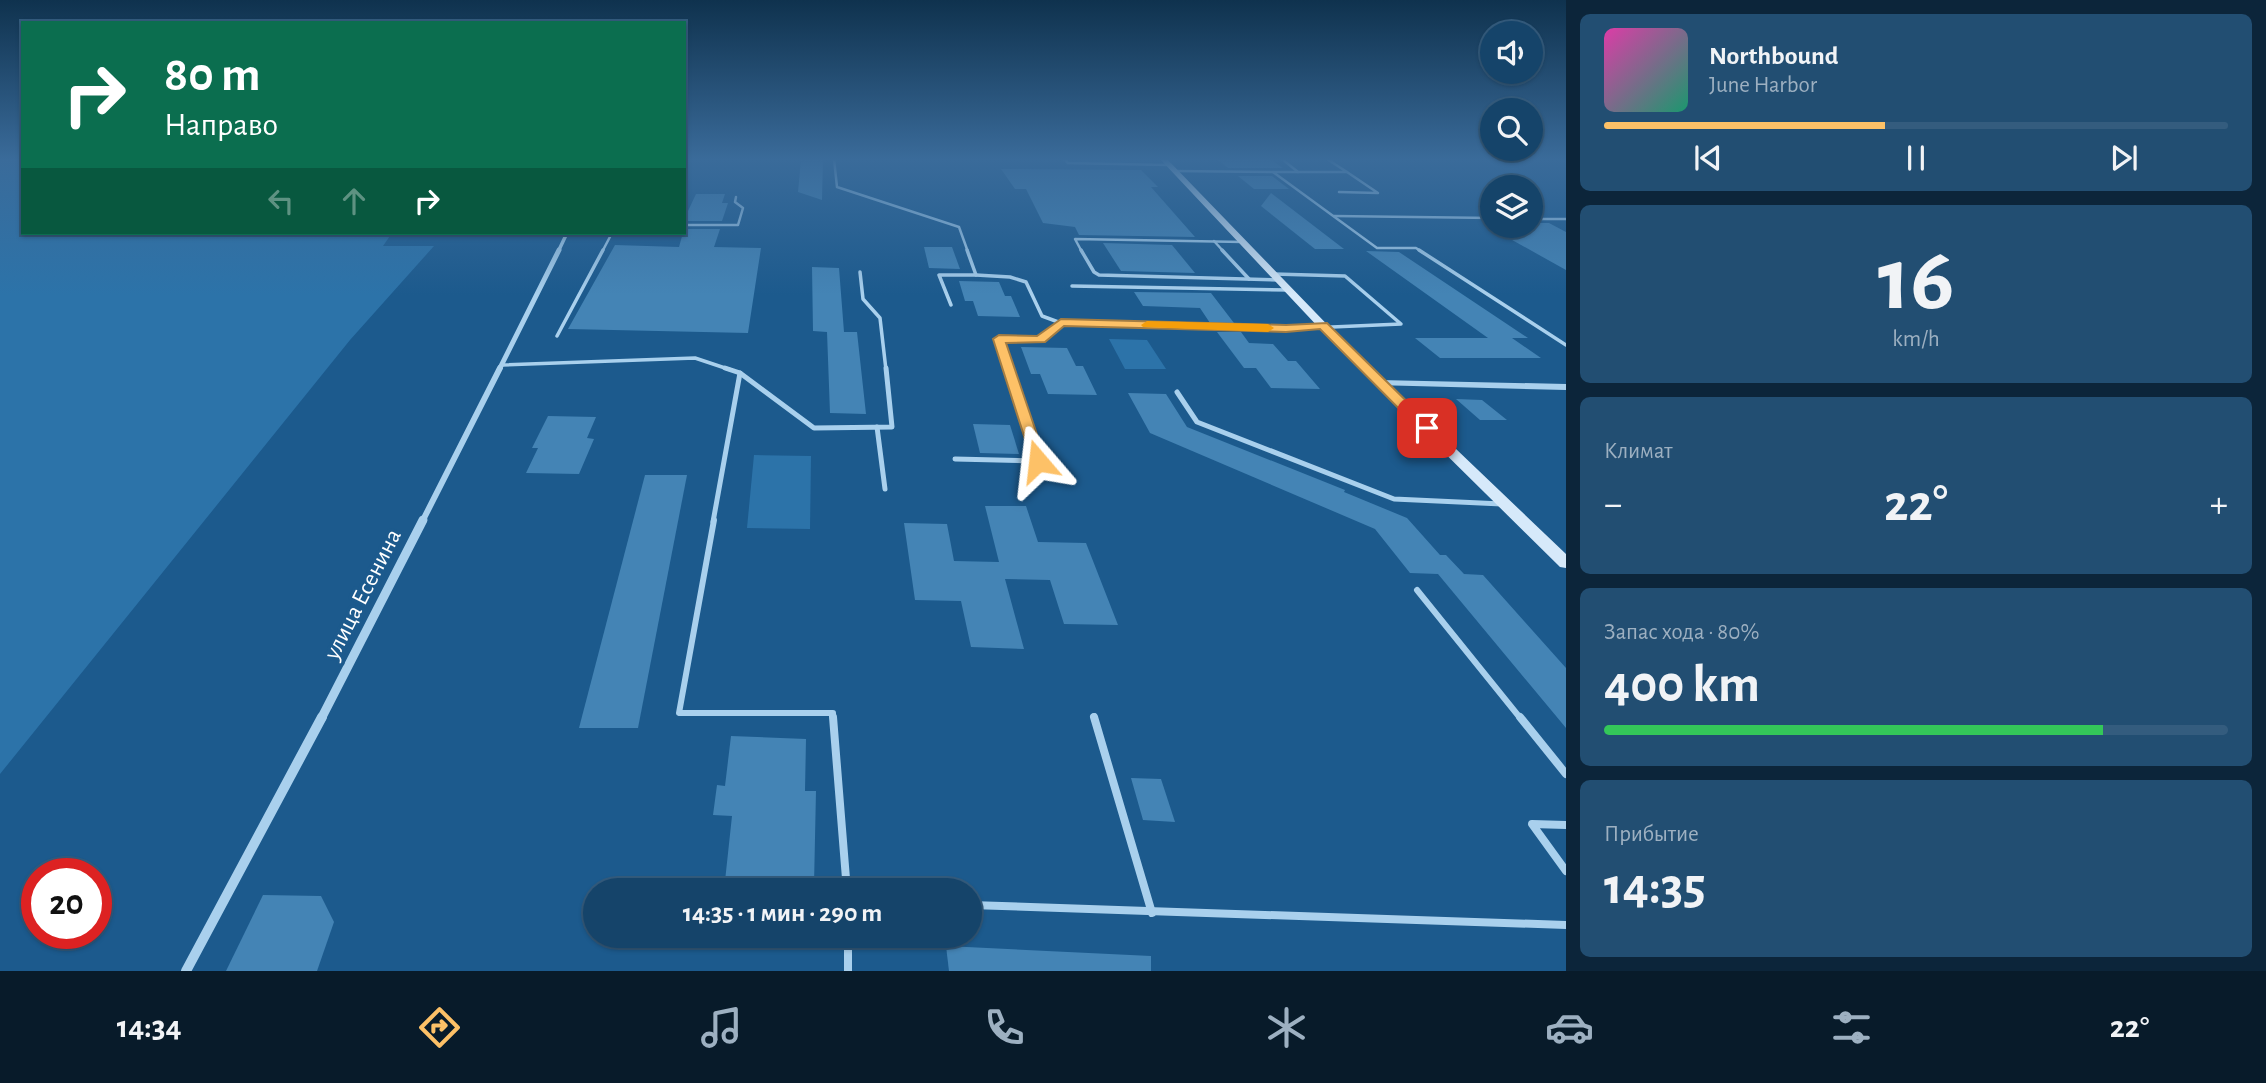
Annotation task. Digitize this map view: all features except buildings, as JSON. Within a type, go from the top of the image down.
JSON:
[{"type":"main road","points":[[1207,204],[1379,383],[1566,563]]},
{"type":"street","name":"улица Есенина","points":[[186,971],[502,365],[566,235]]},
{"type":"street","points":[[1379,383],[1566,387]]},
{"type":"lane","points":[[686,225],[738,225],[743,208],[738,204]]},
{"type":"lane","points":[[890,204],[959,227],[976,275]]},
{"type":"lane","points":[[1318,204],[1377,248],[1416,248],[1566,345]]},
{"type":"lane","points":[[1334,216],[1480,218]]},
{"type":"lane","points":[[1543,219],[1566,219]]},
{"type":"lane","points":[[557,336],[611,235]]},
{"type":"lane","points":[[951,305],[939,275],[1010,277],[1026,282],[1042,316],[1061,323],[1286,328],[1401,324],[1345,276],[1249,279],[1099,275],[1094,272],[1075,239],[1243,242]]},
{"type":"lane","points":[[1214,242],[1249,279]]},
{"type":"lane","points":[[502,365],[695,358],[740,373],[814,428],[892,427],[880,318],[863,299],[860,272]]},
{"type":"lane","points":[[1073,286],[1290,290]]},
{"type":"lane","points":[[955,459],[1038,461],[999,339],[1040,340],[1061,323]]},
{"type":"lane","points":[[740,373],[679,713],[833,713],[846,878]]},
{"type":"lane","points":[[1177,392],[1197,422],[1394,499],[1505,504]]},
{"type":"lane","points":[[877,427],[885,489]]},
{"type":"lane","points":[[1417,590],[1566,774]]},
{"type":"lane","points":[[1094,716],[1152,913]]},
{"type":"lane","points":[[1566,825],[1532,824],[1566,871]]},
{"type":"lane","points":[[982,906],[1566,925]]},
{"type":"lane","points":[[848,948],[848,971]]},
{"type":"shaded area","points":[[0,204],[21,204],[21,235],[391,235],[383,246],[434,246],[350,340],[0,774]]},
{"type":"shaded area","points":[[1109,339],[1147,340],[1166,369],[1125,369]]},
{"type":"shaded area","points":[[754,455],[811,456],[810,529],[747,528]]},
{"type":"slow traffic","points":[[1147,325],[1268,328]]},
{"type":"route","points":[[1038,461],[999,339],[1040,340],[1061,323],[1286,328],[1323,325],[1427,428]]}]
